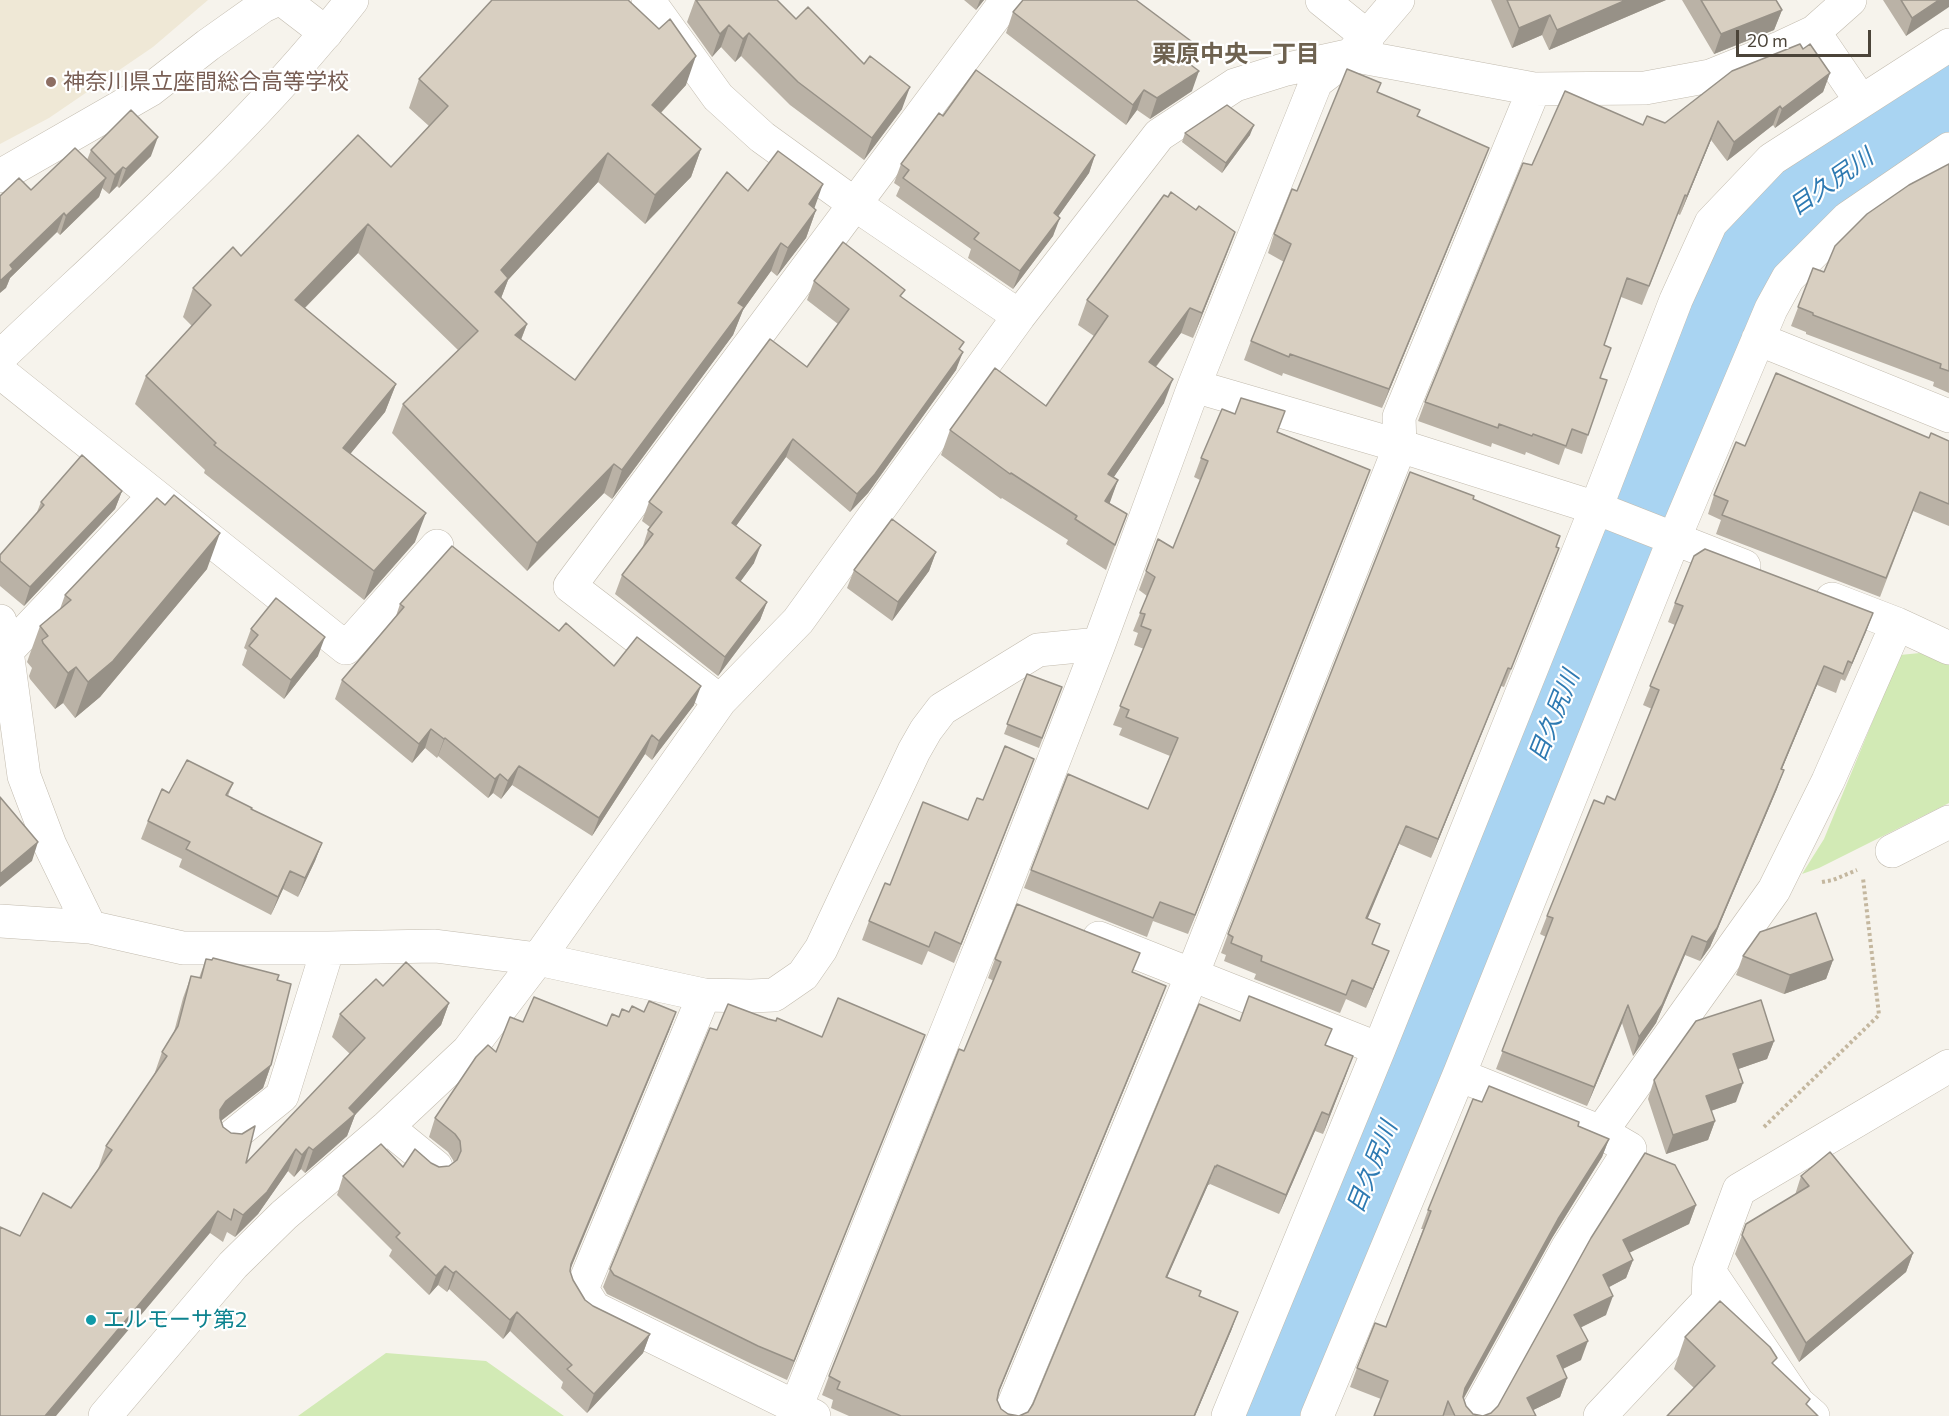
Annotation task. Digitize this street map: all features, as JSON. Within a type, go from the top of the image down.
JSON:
[{"type":"street","points":[[0,176],[150,90],[262,6],[276,0]]},
{"type":"street","points":[[283,0],[326,33]]},
{"type":"street","points":[[0,357],[218,150],[300,64],[352,0]]},
{"type":"street","points":[[648,0],[718,98],[762,137],[1019,316]]},
{"type":"street","points":[[720,701],[570,586],[1008,0]]},
{"type":"street","points":[[1322,0],[1359,46]]},
{"type":"street","points":[[704,995],[582,1289],[594,1308],[805,1411],[1099,644],[1194,386],[1316,82],[1359,46],[1398,0]]},
{"type":"street","points":[[105,1416],[233,1265],[284,1215],[387,1127],[468,1051],[538,959],[720,701],[798,621],[1019,316],[1159,135],[1235,85],[1359,46],[1534,89],[1645,88],[1710,76],[1782,47],[1814,32],[1850,0]]},
{"type":"street","points":[[1814,32],[1861,101]]},
{"type":"street","points":[[1228,1416],[1379,1049],[1484,783],[1602,510],[1676,300],[1711,223],[1772,159],[1949,45]]},
{"type":"street","points":[[1009,1416],[1192,975],[1400,446],[1399,417],[1534,89]]},
{"type":"street","points":[[1317,1416],[1459,1075],[1668,536],[1788,278],[1848,218],[1949,149]]},
{"type":"street","points":[[1758,339],[1949,416]]},
{"type":"street","points":[[0,372],[346,648],[437,546]]},
{"type":"street","points":[[1194,386],[1400,446],[1602,510],[1774,577]]},
{"type":"street","points":[[90,927],[51,845],[24,776],[3,636],[154,496]]},
{"type":"street","points":[[1808,590],[1897,624],[1949,648]]},
{"type":"street","points":[[1601,1132],[1774,890],[1828,781],[1897,624]]},
{"type":"street","points":[[3,927],[90,927],[183,948],[435,946],[538,959],[704,995],[774,995],[803,975],[821,949],[926,730],[942,709],[1038,650],[1099,644]]},
{"type":"street","points":[[1892,851],[1949,822]]},
{"type":"street","points":[[1000,899],[1032,912]]},
{"type":"street","points":[[1075,928],[1379,1049]]},
{"type":"street","points":[[230,1138],[282,1096],[328,948]]},
{"type":"street","points":[[1600,1416],[1708,1301],[1709,1271],[1739,1190],[1949,1066]]},
{"type":"street","points":[[1459,1075],[1601,1132],[1630,1149],[1568,1247],[1475,1416]]},
{"type":"street","points":[[387,1127],[436,1167]]},
{"type":"street","points":[[1709,1271],[1798,1403],[1813,1416]]},
{"type":"path","points":[[1739,1190],[1765,1124],[1879,1015],[1862,868]]},
{"type":"shaded area","name":"神奈川県立座間総合高等学校","points":[[0,0],[208,0],[153,47],[49,118],[0,144]]},
{"type":"green space","points":[[1920,653],[1949,665],[1949,803],[1819,868],[1802,874],[1824,839],[1900,655]]},
{"type":"green space","points":[[386,1353],[486,1361],[564,1416],[298,1416]]},
{"type":"building","points":[[492,0],[628,0],[659,29],[670,19],[696,56],[652,105],[701,149],[655,195],[608,153],[501,270],[508,278],[495,292],[527,324],[515,335],[575,380],[727,172],[748,191],[778,151],[823,184],[809,204],[816,210],[788,248],[781,243],[738,303],[744,307],[622,470],[614,464],[537,543],[403,404],[478,331],[368,224],[295,300],[396,384],[343,448],[426,513],[374,571],[214,445],[216,443],[146,376],[211,305],[193,288],[233,247],[241,256],[358,135],[391,167],[448,106],[419,79]]},
{"type":"building","points":[[696,0],[777,0],[796,19],[808,7],[864,64],[870,56],[910,87],[872,138],[798,82],[749,33],[743,39],[729,25],[720,34]]},
{"type":"building","points":[[1023,0],[1136,0],[1195,44],[1183,59],[1199,71],[1157,98],[1144,90],[1133,105],[1013,12]]},
{"type":"building","points":[[1507,0],[1626,0],[1557,30],[1550,15],[1519,28]]},
{"type":"building","points":[[1701,0],[1776,0],[1782,10],[1721,34]]},
{"type":"building","points":[[1901,0],[1939,0],[1912,18]]},
{"type":"building","points":[[1800,44],[1803,49],[1810,44],[1830,73],[1782,109],[1780,106],[1734,142],[1718,121],[1687,196],[1685,195],[1649,286],[1627,278],[1604,345],[1611,348],[1600,378],[1607,380],[1588,435],[1572,429],[1566,446],[1499,424],[1498,428],[1425,402],[1523,163],[1532,165],[1565,91],[1643,125],[1647,116],[1665,123],[1732,71]]},
{"type":"building","points":[[1347,69],[1381,83],[1377,92],[1420,110],[1417,116],[1489,148],[1389,389],[1290,354],[1289,357],[1251,341],[1291,244],[1274,234],[1292,189],[1297,191]]},
{"type":"building","points":[[976,70],[1095,155],[1054,213],[1060,218],[1020,271],[974,239],[979,233],[903,178],[909,170],[901,164],[939,113],[943,116]]},
{"type":"building","points":[[1227,105],[1254,125],[1226,163],[1185,133]]},
{"type":"building","points":[[131,110],[158,137],[126,169],[123,167],[115,175],[91,150]]},
{"type":"building","points":[[75,148],[106,178],[66,216],[64,213],[10,265],[13,269],[0,281],[0,196],[19,178],[31,190]]},
{"type":"building","points":[[1949,164],[1949,371],[1940,368],[1941,364],[1813,315],[1798,307],[1813,268],[1824,272],[1835,246],[1867,214],[1909,185]]},
{"type":"building","points":[[1171,192],[1196,210],[1199,206],[1235,232],[1202,313],[1190,308],[1149,362],[1173,379],[1108,474],[1118,480],[1105,501],[1127,514],[1115,545],[1075,519],[1077,516],[1010,474],[950,430],[995,368],[1046,406],[1108,316],[1087,300],[1164,195],[1168,197]]},
{"type":"building","points":[[843,242],[905,290],[900,296],[964,342],[959,349],[963,352],[875,474],[857,494],[793,439],[732,523],[761,545],[736,578],[767,602],[725,657],[622,575],[653,534],[648,530],[662,512],[649,502],[770,339],[807,367],[849,309],[814,281]]},
{"type":"building","points":[[1776,373],[1929,438],[1931,433],[1949,441],[1949,504],[1920,492],[1886,578],[1722,515],[1728,501],[1714,495],[1736,442],[1745,446]]},
{"type":"building","points":[[1241,398],[1285,411],[1277,432],[1370,470],[1195,915],[1160,902],[1153,918],[1031,870],[1068,774],[1148,809],[1178,738],[1126,717],[1129,710],[1120,706],[1151,630],[1141,626],[1145,614],[1140,613],[1155,577],[1146,571],[1158,539],[1173,548],[1208,461],[1201,458],[1222,409],[1235,414]]},
{"type":"building","points":[[82,455],[122,491],[30,587],[0,561],[0,555],[44,505],[41,502]]},
{"type":"building","points":[[1410,472],[1474,496],[1473,499],[1560,536],[1556,547],[1559,548],[1511,669],[1508,668],[1438,839],[1406,826],[1366,918],[1380,924],[1372,944],[1389,951],[1373,989],[1352,980],[1346,995],[1261,961],[1262,956],[1231,943],[1233,937],[1228,934]]},
{"type":"building","points":[[174,495],[220,533],[113,661],[88,682],[76,667],[68,673],[43,643],[42,640],[48,636],[40,626],[71,600],[65,595],[157,498],[165,505]]},
{"type":"building","points":[[892,519],[936,552],[898,602],[854,570]]},
{"type":"building","points":[[452,546],[559,631],[566,623],[614,666],[637,637],[701,686],[659,741],[652,735],[599,818],[519,766],[508,781],[500,774],[495,779],[431,729],[419,744],[342,680],[404,607],[400,604]]},
{"type":"building","points":[[1705,549],[1873,613],[1852,663],[1848,661],[1843,674],[1824,666],[1781,769],[1784,770],[1717,928],[1707,942],[1692,936],[1662,1005],[1639,1037],[1628,1005],[1594,1087],[1502,1051],[1553,918],[1547,916],[1594,800],[1604,804],[1607,796],[1615,800],[1659,690],[1650,686],[1683,606],[1675,603],[1694,556]]},
{"type":"building","points":[[276,598],[325,637],[291,680],[249,646],[258,635],[251,629]]},
{"type":"building","points":[[1027,674],[1062,687],[1042,738],[1007,724]]},
{"type":"building","points":[[1005,746],[1034,759],[961,944],[935,932],[929,947],[869,921],[885,883],[890,885],[923,802],[968,820],[977,798],[983,800]]},
{"type":"building","points":[[187,760],[233,783],[226,795],[322,843],[305,878],[290,871],[278,897],[186,849],[190,842],[148,821],[162,789],[169,793]]},
{"type":"building","points":[[0,797],[38,842],[0,874]]},
{"type":"building","points":[[1017,904],[1140,953],[1132,972],[1166,986],[999,1390],[997,1400],[1001,1409],[1008,1414],[1019,1416],[901,1416],[837,1389],[840,1382],[829,1376],[959,1049],[964,1051],[1001,962],[995,959]]},
{"type":"building","points":[[1816,913],[1833,960],[1790,975],[1743,956],[1760,932]]},
{"type":"building","points":[[213,958],[279,975],[277,980],[291,984],[271,1065],[226,1101],[220,1110],[223,1127],[231,1133],[242,1134],[255,1126],[246,1163],[365,1038],[340,1014],[376,979],[383,986],[406,962],[449,1003],[349,1108],[355,1114],[313,1150],[309,1147],[302,1155],[296,1149],[267,1192],[243,1215],[234,1209],[231,1220],[218,1211],[45,1416],[0,1416],[0,1227],[20,1236],[43,1193],[71,1208],[112,1150],[106,1146],[167,1056],[162,1052],[178,1026],[191,976],[201,978],[206,959],[212,960]]},
{"type":"building","points":[[1249,996],[1332,1029],[1325,1045],[1353,1056],[1329,1115],[1322,1112],[1286,1195],[1215,1166],[1166,1277],[1201,1291],[1199,1296],[1238,1312],[1194,1416],[1019,1416],[1028,1412],[1033,1404],[1199,1004],[1240,1021]]},
{"type":"building","points":[[534,997],[607,1026],[612,1014],[619,1017],[622,1009],[629,1012],[632,1006],[644,1012],[649,1001],[676,1012],[571,1264],[570,1271],[573,1280],[585,1300],[650,1334],[594,1394],[567,1369],[572,1365],[517,1312],[510,1320],[456,1271],[453,1273],[445,1266],[436,1276],[396,1237],[400,1233],[343,1176],[381,1144],[403,1167],[415,1149],[439,1167],[449,1166],[457,1160],[461,1151],[460,1141],[435,1118],[476,1057],[488,1045],[496,1052],[510,1017],[523,1022]]},
{"type":"building","points":[[838,998],[925,1035],[794,1361],[758,1346],[614,1275],[610,1269],[710,1028],[717,1030],[728,1004],[768,1019],[776,1021],[777,1018],[822,1037]]},
{"type":"building","points":[[1761,1000],[1774,1041],[1733,1054],[1743,1083],[1706,1096],[1715,1121],[1673,1135],[1654,1080],[1696,1021]]},
{"type":"building","points":[[1489,1086],[1579,1122],[1578,1126],[1609,1139],[1558,1219],[1465,1388],[1463,1397],[1466,1406],[1473,1414],[1483,1416],[1455,1416],[1448,1401],[1443,1416],[1374,1416],[1388,1381],[1357,1368],[1375,1323],[1386,1327],[1431,1211],[1428,1210],[1473,1099],[1482,1102]]},
{"type":"building","points":[[1830,1152],[1913,1253],[1806,1343],[1742,1235],[1746,1224],[1809,1186],[1801,1176]]},
{"type":"building","points":[[1645,1153],[1675,1165],[1696,1205],[1623,1240],[1633,1260],[1603,1275],[1613,1296],[1574,1315],[1588,1341],[1557,1356],[1567,1378],[1527,1398],[1536,1416],[1483,1416],[1491,1413],[1498,1406],[1591,1238]]},
{"type":"building","points":[[1720,1301],[1770,1347],[1777,1358],[1772,1363],[1810,1399],[1806,1404],[1818,1416],[1667,1416],[1715,1366],[1685,1337]]},
{"type":"waterway","name":"目久尻川","points":[[1273,1416],[1363,1183],[1453,961],[1738,272],[1775,223],[1799,201],[1949,102]]},
{"type":"place","name":"神奈川県立座間総合高等学校","points":[[51,82]]},
{"type":"place","name":"エルモーサ第2","points":[[91,1320]]},
{"type":"district","name":"栗原中央一丁目","points":[[1236,54]]}]
